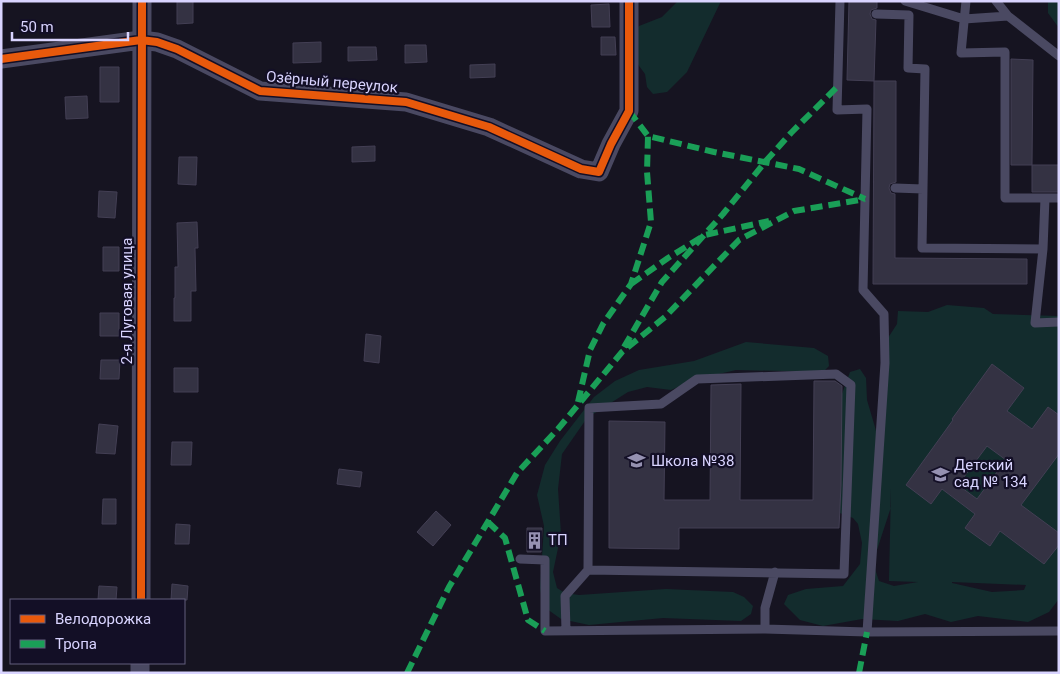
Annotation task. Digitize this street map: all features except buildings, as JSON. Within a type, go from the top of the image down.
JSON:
[{"type":"street","name":"2-я Луговая улица","points":[[140,599],[142,1]]},
{"type":"street","name":"Озёрный переулок","points":[[1,59],[141,40],[157,42],[177,49],[260,91],[406,102],[489,127],[581,169],[599,172],[611,144],[629,111],[629,1]]},
{"type":"lane","points":[[840,1],[844,14],[837,110],[867,109],[869,190],[863,290],[884,314],[885,363],[867,632]]},
{"type":"lane","points":[[905,1],[964,19],[1008,16]]},
{"type":"lane","points":[[966,1],[961,53],[1005,52],[1005,198],[1059,198]]},
{"type":"lane","points":[[996,1],[1008,16],[1059,56]]},
{"type":"lane","points":[[876,14],[909,15],[908,68],[925,69],[922,248],[1043,249]]},
{"type":"lane","points":[[896,188],[923,188]]},
{"type":"lane","points":[[1045,198],[1043,249],[1035,323],[1059,322]]},
{"type":"lane","points":[[566,630],[565,596],[588,570],[589,408],[661,404],[697,378],[836,374],[851,385],[844,574],[588,570]]},
{"type":"lane","points":[[520,559],[544,560],[545,631],[765,629],[867,632],[1059,631]]},
{"type":"lane","points":[[765,629],[764,608],[775,572]]},
{"type":"green space","points":[[678,1],[721,1],[687,72],[667,92],[653,94],[647,87],[645,74],[634,59],[631,35],[639,26],[662,17]]},
{"type":"green space","points":[[1048,1],[1059,1],[1059,28],[1048,13]]},
{"type":"green space","points":[[947,305],[984,308],[993,314],[1059,316],[1059,599],[1049,612],[1028,622],[978,616],[951,622],[925,614],[898,621],[862,619],[823,626],[800,620],[784,604],[788,595],[806,589],[843,586],[860,564],[862,543],[858,524],[853,518],[837,512],[839,402],[850,372],[860,369],[866,378],[867,400],[877,434],[884,344],[897,324],[898,311],[928,312]],"holes":[[[891,508],[889,581],[918,582],[894,586],[879,581],[875,569],[876,553]],[[952,582],[1026,585],[1024,590],[992,592]]]},
{"type":"green space","points":[[746,342],[814,348],[828,356],[829,366],[823,372],[736,370],[697,379],[671,390],[647,387],[628,392],[587,418],[562,454],[558,489],[561,534],[553,572],[557,588],[565,593],[579,595],[666,589],[733,592],[744,597],[753,606],[751,614],[741,621],[663,618],[589,625],[561,619],[547,609],[542,601],[540,588],[544,526],[537,495],[545,465],[560,441],[594,397],[615,381],[639,370],[694,361]]},
{"type":"marked path","points":[[624,347],[662,282],[723,214],[791,133],[837,87]]},
{"type":"marked path","points":[[629,111],[648,136],[714,152],[799,169],[865,199]]},
{"type":"marked path","points":[[578,402],[590,350],[603,324],[631,284],[651,222],[647,172],[648,136]]},
{"type":"marked path","points":[[407,673],[449,587],[517,473],[558,429],[622,352],[665,317],[739,240],[794,211],[865,199]]},
{"type":"marked path","points":[[631,284],[705,235],[769,221]]},
{"type":"marked path","points":[[488,522],[505,538],[528,620],[545,631]]},
{"type":"marked path","points":[[859,673],[867,632]]},
{"type":"cycle path","points":[[141,599],[142,1]]},
{"type":"cycle path","points":[[1,59],[141,40],[157,42],[177,49],[260,91],[406,102],[489,127],[581,169],[599,172],[611,144],[629,111],[629,1]]},
{"type":"place","name":"Школа №38","points":[[637,461]]},
{"type":"place","name":"Детский сад № 134","points":[[940,474]]},
{"type":"place","name":"ТП","points":[[534,540]]}]
